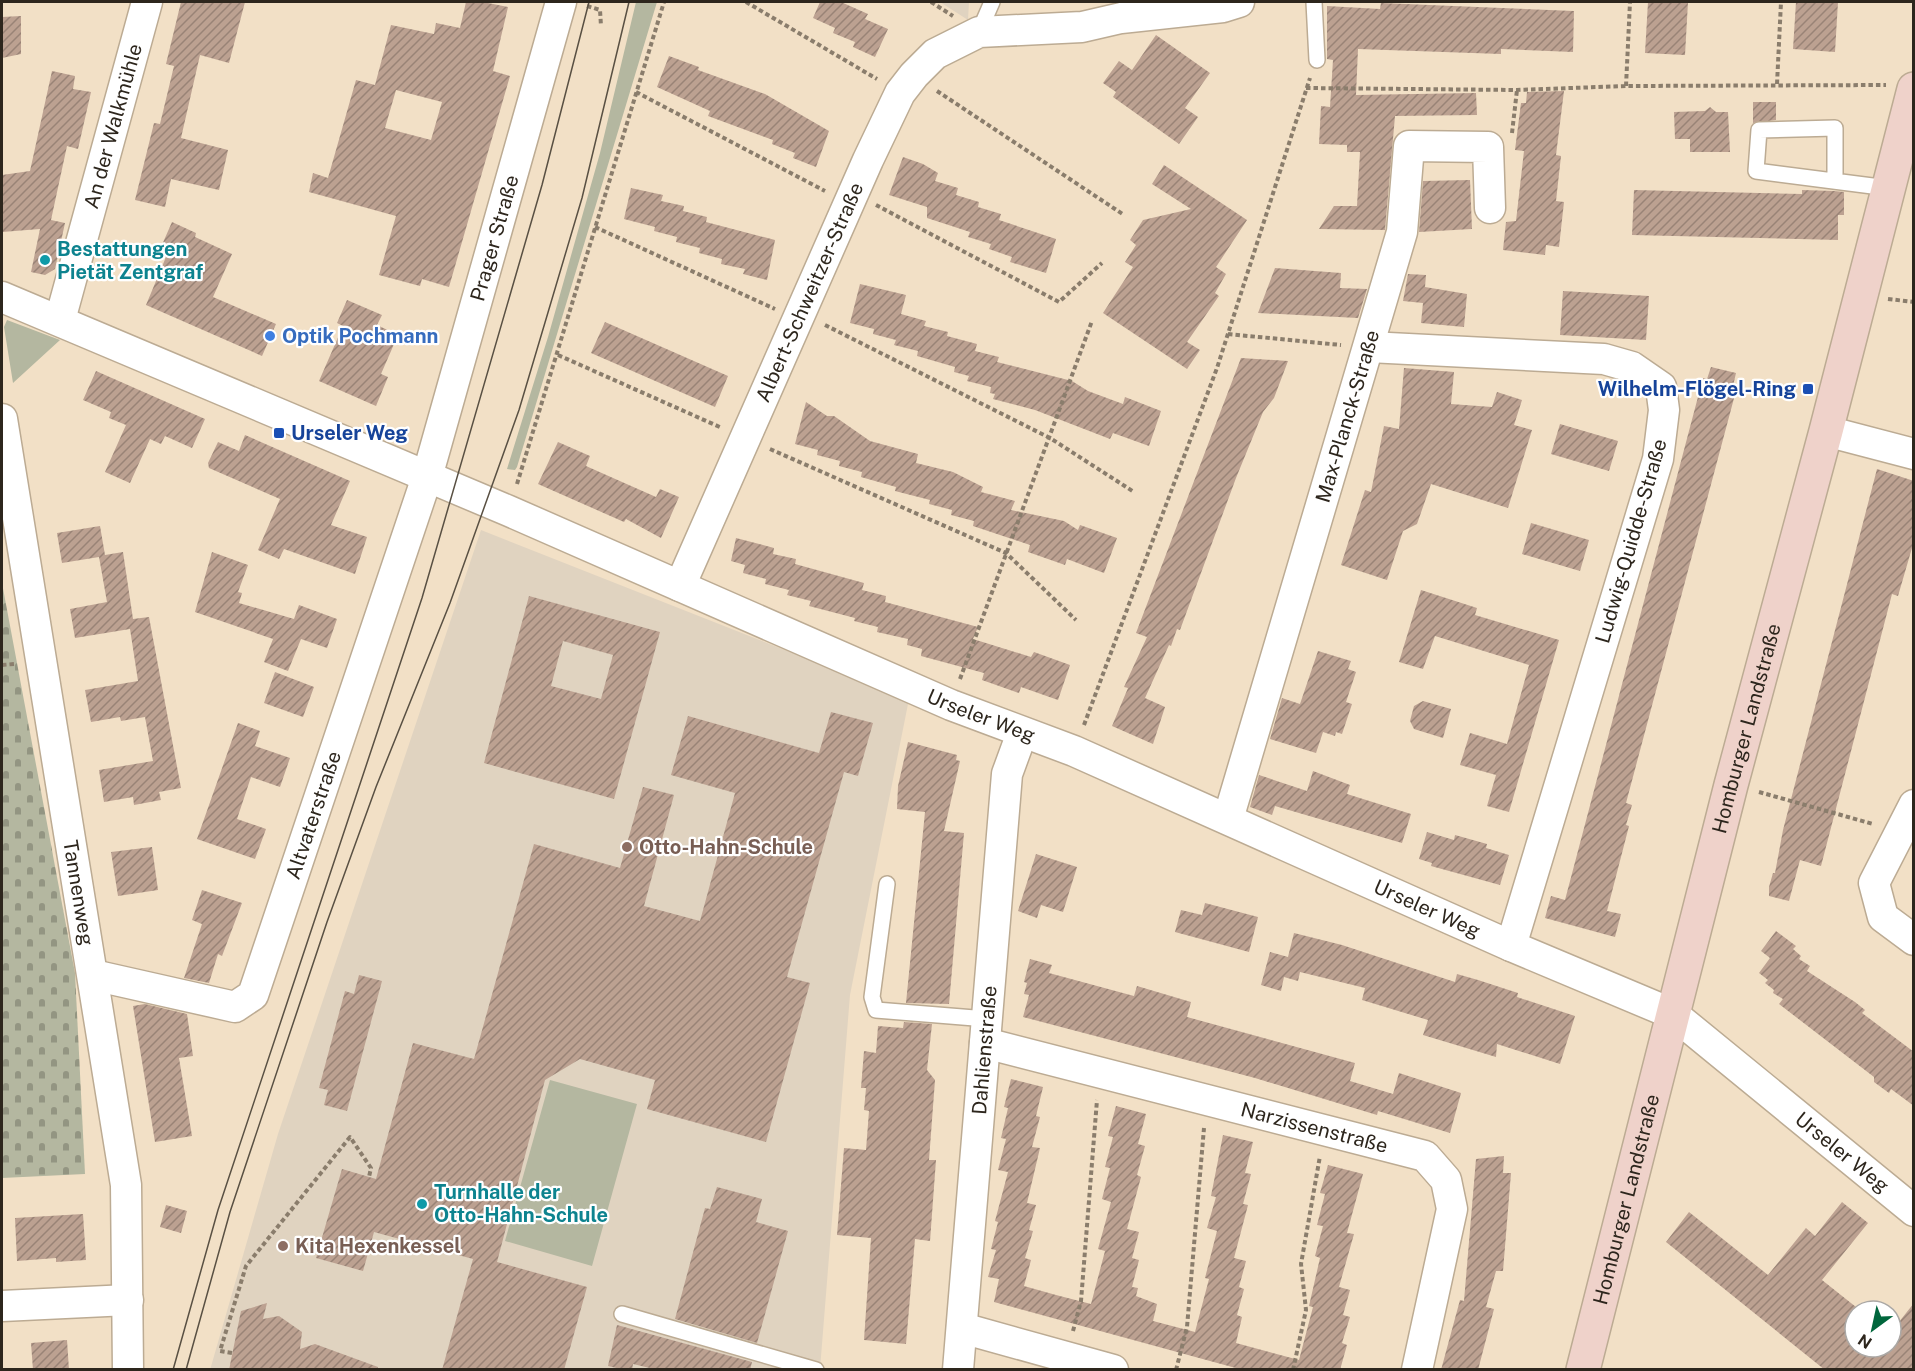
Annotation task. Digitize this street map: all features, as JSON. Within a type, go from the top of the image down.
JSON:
[{"type":"street","name":"An der Walkmühle","points":[[60,320],[147,2]]},
{"type":"street","name":"Prager Straße","points":[[427,477],[561,2]]},
{"type":"street","name":"Albert-Schweitzer-Straße","points":[[680,586],[852,199],[907,84],[935,54],[979,32],[1082,27],[1121,18],[1223,7],[1239,2]]},
{"type":"street","name":"Homburger Landstraße","points":[[1583,1370],[1731,785],[1826,431],[1888,188],[1902,87]]},
{"type":"street","name":"Max-Planck-Straße","points":[[1228,819],[1402,232],[1409,146],[1488,147]]},
{"type":"street","points":[[1488,147],[1490,208]]},
{"type":"street","name":"Urseler Weg","points":[[2,297],[509,511],[951,705],[1074,751],[1511,946],[1673,1014],[1914,1211]]},
{"type":"street","name":"Ludwig-Quidde-Straße","points":[[1369,347],[1604,359],[1632,367],[1661,387],[1664,410],[1658,459],[1511,946]]},
{"type":"street","name":"Tannenweg","points":[[2,419],[126,1185],[128,1370]]},
{"type":"street","points":[[1826,431],[1914,454]]},
{"type":"street","name":"Altvaterstraße","points":[[93,975],[235,1007],[253,995],[427,477]]},
{"type":"street","name":"Dahlienstraße","points":[[958,1370],[1007,774],[1022,733]]},
{"type":"street","points":[[1914,805],[1874,883],[1883,917],[1914,940]]},
{"type":"street","name":"Narzissenstraße","points":[[986,1031],[1100,1072],[1425,1156],[1446,1180],[1452,1209],[1417,1370]]},
{"type":"street","points":[[2,1306],[128,1300]]},
{"type":"street","points":[[962,1328],[1113,1370]]},
{"type":"lane","points":[[979,32],[992,2]]},
{"type":"lane","points":[[1314,2],[1317,60]]},
{"type":"lane","points":[[1835,181],[1835,128],[1759,130],[1756,171],[1888,188]]},
{"type":"lane","points":[[887,884],[872,997],[876,1010],[986,1031]]},
{"type":"lane","points":[[622,1314],[816,1370]]},
{"type":"path","points":[[509,511],[664,2]]},
{"type":"path","points":[[746,2],[907,84],[1124,215]]},
{"type":"path","points":[[1626,86],[1630,2]]},
{"type":"path","points":[[1777,84],[1781,2]]},
{"type":"path","points":[[1074,751],[1228,334],[1306,88],[1317,60]]},
{"type":"path","points":[[1306,88],[1517,90],[1777,84],[1902,87]]},
{"type":"path","points":[[1488,147],[1513,133],[1517,90]]},
{"type":"path","points":[[636,92],[1059,302],[1102,262]]},
{"type":"path","points":[[595,227],[776,309],[800,315],[1050,438],[1134,492]]},
{"type":"path","points":[[951,705],[1092,321]]},
{"type":"path","points":[[1228,334],[1369,347]]},
{"type":"path","points":[[558,355],[1006,553],[1076,620]]},
{"type":"path","points":[[1731,785],[1900,832]]},
{"type":"path","points":[[1065,1358],[1081,1301],[1100,1072]]},
{"type":"path","points":[[1176,1370],[1186,1327],[1206,1100]]},
{"type":"path","points":[[1293,1370],[1306,1310],[1301,1264],[1325,1129]]},
{"type":"path","points":[[232,1353],[220,1351],[246,1266],[350,1137],[371,1168],[369,1177]]},
{"type":"shaded area","points":[[940,2],[969,2],[968,20]]},
{"type":"shaded area","name":"Otto-Hahn-Schule","points":[[481,530],[909,699],[850,995],[820,1369],[210,1370],[278,1134]]},
{"type":"green space","points":[[636,2],[657,2],[517,467],[515,470],[507,469],[548,337],[600,153]]},
{"type":"green space","points":[[7,320],[60,340],[13,383],[4,327]]},
{"type":"green space","points":[[2,583],[75,973],[85,1174],[2,1178]]},
{"type":"green space","points":[[550,1080],[637,1104],[592,1266],[505,1241]]},
{"type":"building","points":[[181,2],[245,2],[229,63],[200,55],[181,138],[228,150],[219,190],[171,179],[165,207],[135,200],[154,123],[160,124],[174,66],[166,64]]},
{"type":"building","points":[[466,2],[483,2],[508,7],[493,71],[510,76],[449,287],[422,279],[420,286],[379,275],[396,216],[309,192],[313,173],[328,178],[356,80],[375,85],[391,25],[434,34],[436,23],[460,28]],"holes":[[[396,90],[442,102],[431,140],[385,128]]]},
{"type":"building","points":[[820,2],[841,2],[868,14],[865,19],[888,29],[875,57],[853,47],[855,42],[833,33],[835,28],[813,18]]},
{"type":"building","points":[[1648,2],[1688,2],[1685,55],[1645,53]]},
{"type":"building","points":[[1796,2],[1838,2],[1835,52],[1793,49]]},
{"type":"building","points":[[1381,3],[1574,11],[1573,52],[1501,49],[1501,54],[1358,49],[1356,95],[1476,93],[1477,115],[1395,116],[1385,230],[1319,229],[1334,206],[1357,206],[1360,152],[1347,152],[1347,145],[1319,144],[1321,106],[1330,107],[1333,60],[1327,59],[1327,6],[1380,9]]},
{"type":"building","points":[[21,16],[21,54],[2,58],[2,17]]},
{"type":"building","points":[[1156,35],[1210,73],[1185,108],[1198,117],[1179,144],[1113,97],[1116,92],[1103,83],[1119,61],[1132,70]]},
{"type":"building","points":[[669,56],[699,67],[698,70],[765,94],[829,131],[816,167],[793,158],[795,153],[772,144],[773,140],[708,116],[710,111],[657,87]]},
{"type":"building","points":[[52,71],[75,76],[73,89],[91,92],[78,149],[67,146],[51,220],[65,223],[55,269],[45,275],[31,272],[40,229],[2,232],[2,175],[30,171]]},
{"type":"building","points":[[1564,91],[1556,155],[1561,156],[1556,201],[1564,202],[1559,247],[1546,245],[1545,255],[1503,250],[1506,222],[1516,221],[1524,151],[1515,150],[1521,103],[1526,103],[1527,92]]},
{"type":"building","points":[[1753,102],[1776,102],[1776,120],[1753,123]]},
{"type":"building","points":[[1710,107],[1716,112],[1728,112],[1730,152],[1690,152],[1690,139],[1675,139],[1674,112],[1705,111]]},
{"type":"building","points":[[903,157],[923,164],[938,173],[935,181],[958,188],[956,195],[979,202],[978,207],[1001,214],[999,220],[1056,239],[1046,273],[1010,262],[1012,257],[989,249],[991,244],[968,237],[970,232],[927,218],[927,207],[889,195]]},
{"type":"building","points":[[1164,165],[1247,220],[1216,267],[1226,274],[1215,293],[1219,296],[1187,342],[1200,350],[1187,369],[1103,313],[1133,267],[1125,262],[1136,245],[1130,240],[1143,220],[1191,209],[1152,184]]},
{"type":"building","points":[[1470,180],[1472,229],[1419,232],[1423,181]]},
{"type":"building","points":[[631,188],[663,195],[661,201],[684,206],[683,211],[707,217],[706,222],[775,240],[767,280],[743,274],[745,269],[721,264],[722,259],[699,253],[700,248],[676,242],[677,237],[654,231],[655,227],[624,219]]},
{"type":"building","points":[[1634,190],[1802,194],[1802,190],[1844,192],[1844,215],[1838,215],[1838,240],[1632,235]]},
{"type":"building","points":[[172,222],[196,233],[195,237],[232,254],[213,297],[276,324],[262,356],[146,305],[166,257],[158,254]]},
{"type":"building","points":[[1275,268],[1341,273],[1340,288],[1367,289],[1358,318],[1258,313]]},
{"type":"building","points":[[1408,274],[1426,275],[1425,287],[1467,294],[1464,327],[1421,323],[1423,303],[1403,301]]},
{"type":"building","points":[[860,284],[906,295],[901,314],[926,321],[924,326],[948,332],[947,336],[977,344],[975,351],[999,357],[997,362],[1072,381],[1088,391],[1123,404],[1125,397],[1161,411],[1149,446],[1113,433],[1110,439],[1035,410],[993,399],[995,394],[990,393],[991,387],[967,381],[969,376],[954,372],[955,367],[917,356],[918,351],[894,345],[896,340],[873,334],[874,329],[850,323]]},
{"type":"building","points":[[1563,291],[1649,296],[1646,340],[1560,335]]},
{"type":"building","points":[[347,300],[382,315],[377,325],[398,335],[381,374],[388,377],[376,406],[319,381],[343,326],[337,323]]},
{"type":"building","points":[[605,322],[728,376],[715,407],[591,353]]},
{"type":"building","points":[[1241,358],[1288,361],[1274,398],[1263,412],[1236,478],[1180,630],[1177,629],[1145,698],[1165,707],[1153,744],[1112,726],[1128,688],[1124,687],[1147,637],[1136,633]]},
{"type":"building","points":[[1711,367],[1736,373],[1733,386],[1737,387],[1626,803],[1632,805],[1626,825],[1629,826],[1607,911],[1621,914],[1615,937],[1545,918],[1551,896],[1565,900],[1703,378],[1707,379]]},
{"type":"building","points":[[1404,368],[1454,372],[1451,404],[1492,407],[1497,392],[1522,400],[1514,425],[1532,430],[1508,508],[1431,484],[1417,524],[1403,531],[1387,580],[1341,565],[1365,490],[1371,492],[1384,426],[1399,429]]},
{"type":"building","points":[[96,371],[205,419],[192,448],[165,436],[161,444],[150,439],[130,483],[105,472],[126,425],[109,418],[111,412],[83,400]]},
{"type":"building","points":[[806,402],[827,416],[834,416],[870,441],[918,454],[916,463],[953,472],[983,487],[981,492],[1015,501],[1011,510],[1064,521],[1078,530],[1080,525],[1117,538],[1104,573],[1067,559],[1065,565],[1028,552],[1030,545],[973,526],[974,521],[951,515],[952,510],[929,504],[930,500],[895,491],[896,487],[861,477],[862,472],[839,466],[840,461],[817,455],[818,450],[795,444]]},
{"type":"building","points":[[1560,424],[1618,441],[1609,471],[1551,454]]},
{"type":"building","points":[[245,435],[350,481],[331,525],[367,537],[355,574],[284,549],[279,559],[258,550],[280,499],[209,468],[208,463],[218,442],[239,451]]},
{"type":"building","points":[[558,442],[590,456],[586,466],[656,497],[660,489],[679,497],[661,538],[626,519],[624,522],[538,484]]},
{"type":"building","points":[[1877,469],[1914,481],[1914,541],[1898,596],[1892,594],[1821,866],[1800,860],[1789,901],[1769,896],[1769,887],[1773,873],[1775,873],[1783,830]]},
{"type":"building","points":[[1531,523],[1589,540],[1580,571],[1522,554]]},
{"type":"building","points":[[100,526],[105,555],[123,552],[133,619],[149,617],[181,788],[159,792],[161,800],[134,805],[133,797],[104,802],[99,770],[153,761],[145,717],[121,721],[120,717],[91,722],[85,690],[138,681],[130,629],[75,638],[70,609],[107,602],[99,557],[62,563],[57,533]]},
{"type":"building","points":[[736,538],[774,548],[773,554],[796,559],[795,564],[864,583],[862,590],[886,596],[885,602],[978,627],[973,639],[1031,657],[1034,652],[1070,665],[1058,700],[1021,687],[1019,693],[982,680],[984,673],[921,656],[922,649],[907,645],[908,639],[877,632],[878,627],[854,621],[855,618],[809,606],[811,601],[787,595],[789,590],[765,584],[766,579],[743,573],[745,565],[731,561]]},
{"type":"building","points":[[212,552],[248,565],[238,592],[242,593],[239,603],[294,619],[299,605],[337,619],[327,648],[301,639],[288,671],[264,662],[273,639],[195,612]]},
{"type":"building","points":[[1421,590],[1477,608],[1475,615],[1559,640],[1509,812],[1487,806],[1496,775],[1460,765],[1470,733],[1507,744],[1529,665],[1435,636],[1423,669],[1399,662]]},
{"type":"building","points":[[529,596],[660,632],[614,799],[484,763]],"holes":[[[563,641],[613,655],[601,699],[551,686]]]},
{"type":"building","points":[[1318,651],[1351,661],[1348,669],[1356,672],[1346,702],[1352,704],[1342,734],[1336,732],[1335,736],[1323,732],[1316,753],[1270,739],[1282,698],[1300,704]]},
{"type":"building","points":[[275,672],[314,687],[303,717],[264,703]]},
{"type":"building","points":[[1423,701],[1451,709],[1443,738],[1414,729],[1410,721],[1414,706]]},
{"type":"building","points":[[831,712],[873,723],[858,776],[844,772],[787,977],[810,983],[766,1142],[647,1109],[655,1080],[580,1059],[545,1080],[497,1262],[587,1287],[564,1370],[442,1370],[473,1259],[374,1232],[363,1271],[316,1258],[342,1169],[376,1179],[413,1043],[474,1059],[534,844],[620,868],[643,787],[674,795],[644,906],[700,921],[735,793],[671,775],[688,716],[819,753]]},
{"type":"building","points":[[238,723],[260,731],[255,746],[290,758],[280,787],[251,777],[237,819],[266,829],[255,859],[197,839]]},
{"type":"building","points":[[908,742],[957,755],[956,760],[960,761],[944,831],[964,833],[949,1004],[906,1003],[925,812],[897,809],[898,786]]},
{"type":"building","points":[[1313,771],[1350,785],[1347,794],[1411,814],[1402,843],[1275,806],[1272,815],[1250,807],[1259,775],[1307,791]]},
{"type":"building","points":[[1427,832],[1454,840],[1455,835],[1487,844],[1486,848],[1509,855],[1500,885],[1431,866],[1432,863],[1419,859]]},
{"type":"building","points":[[152,847],[158,890],[118,896],[111,852]]},
{"type":"building","points":[[1036,854],[1077,867],[1063,912],[1041,905],[1037,918],[1018,911]]},
{"type":"building","points":[[202,890],[242,903],[222,956],[218,954],[209,983],[184,978],[202,924],[192,920]]},
{"type":"building","points":[[1205,903],[1258,917],[1249,952],[1175,932],[1181,910],[1202,915]]},
{"type":"building","points":[[1776,931],[1796,946],[1793,949],[1801,956],[1799,959],[1810,966],[1807,971],[1855,1002],[1865,1010],[1862,1013],[1914,1052],[1914,1106],[1891,1089],[1889,1093],[1874,1082],[1874,1077],[1779,1004],[1783,999],[1773,993],[1774,990],[1765,983],[1768,980],[1759,973],[1770,958],[1761,951]]},
{"type":"building","points":[[1294,933],[1342,945],[1455,982],[1457,974],[1478,980],[1518,993],[1517,997],[1575,1016],[1560,1064],[1497,1044],[1496,1057],[1423,1035],[1428,1020],[1362,1000],[1365,988],[1300,972],[1298,981],[1284,977],[1281,991],[1261,985],[1270,952],[1288,957]]},
{"type":"building","points":[[1030,959],[1052,965],[1049,973],[1134,996],[1137,986],[1191,1002],[1187,1017],[1355,1063],[1350,1081],[1393,1094],[1399,1073],[1461,1093],[1450,1133],[1378,1111],[1377,1115],[1255,1078],[1023,1017],[1029,995],[1024,994],[1027,983],[1024,982]]},
{"type":"building","points":[[359,975],[382,981],[347,1111],[324,1105],[328,1090],[319,1088],[345,991],[354,994]]},
{"type":"building","points":[[145,1004],[187,1014],[193,1056],[179,1058],[192,1136],[155,1142],[133,1006]]},
{"type":"building","points":[[904,1022],[932,1024],[927,1070],[935,1080],[929,1160],[936,1160],[930,1241],[915,1239],[906,1344],[864,1340],[871,1238],[837,1235],[844,1148],[866,1150],[869,1111],[864,1110],[866,1088],[861,1088],[864,1051],[876,1053],[878,1026],[903,1028]]},
{"type":"building","points":[[1011,1079],[1043,1087],[1036,1116],[1040,1117],[1032,1147],[1040,1148],[1027,1203],[1036,1205],[1029,1230],[1033,1231],[1025,1258],[1031,1260],[1024,1286],[1056,1295],[1091,1304],[1105,1251],[1098,1249],[1111,1202],[1102,1199],[1110,1168],[1105,1167],[1113,1137],[1108,1136],[1116,1106],[1146,1114],[1138,1144],[1145,1146],[1137,1175],[1141,1177],[1127,1229],[1139,1232],[1132,1258],[1139,1260],[1132,1287],[1138,1288],[1136,1296],[1157,1304],[1153,1321],[1195,1332],[1209,1279],[1205,1278],[1217,1231],[1207,1228],[1216,1197],[1211,1196],[1223,1135],[1253,1142],[1245,1173],[1251,1174],[1243,1204],[1248,1205],[1234,1258],[1246,1261],[1239,1287],[1244,1289],[1237,1315],[1242,1317],[1236,1343],[1299,1360],[1313,1307],[1309,1306],[1320,1258],[1315,1256],[1323,1226],[1317,1225],[1325,1194],[1320,1193],[1328,1165],[1363,1174],[1347,1233],[1354,1234],[1339,1287],[1350,1290],[1343,1315],[1350,1317],[1342,1343],[1347,1345],[1340,1370],[1243,1370],[994,1302],[999,1279],[988,1277],[996,1250],[991,1249],[998,1222],[995,1221],[1008,1172],[998,1170],[1006,1139],[1001,1138],[1008,1108],[1004,1107]]},
{"type":"building","points":[[1504,1156],[1503,1173],[1511,1173],[1503,1271],[1496,1271],[1486,1307],[1494,1309],[1478,1370],[1441,1370],[1460,1300],[1464,1301],[1476,1159]]},
{"type":"building","points":[[717,1187],[762,1199],[756,1222],[788,1231],[757,1343],[675,1319],[705,1208],[710,1209]]},
{"type":"building","points":[[1842,1202],[1868,1223],[1822,1280],[1846,1299],[1843,1299],[1843,1359],[1903,1359],[1903,1317],[1914,1303],[1914,1370],[1825,1370],[1666,1242],[1689,1212],[1768,1275],[1806,1228],[1815,1236]]},
{"type":"building","points":[[166,1205],[187,1211],[181,1233],[160,1227]]},
{"type":"building","points":[[83,1214],[86,1260],[56,1262],[56,1258],[17,1261],[15,1218]]},
{"type":"building","points":[[267,1303],[263,1319],[279,1316],[302,1332],[300,1349],[315,1344],[378,1367],[377,1370],[229,1370],[241,1311]]},
{"type":"building","points":[[617,1325],[752,1362],[750,1370],[658,1370],[633,1364],[632,1370],[625,1370],[608,1366]]},
{"type":"building","points":[[67,1340],[69,1370],[33,1370],[31,1343]]},
{"type":"tram line","points":[[173,1370],[218,1210],[422,598],[542,185],[589,2]]},
{"type":"tram line","points":[[186,1370],[230,1212],[327,922],[376,787],[450,603],[519,410],[582,198],[629,2]]},
{"type":"place","name":"Bestattungen Pietät Zentgraf","points":[[45,260]]},
{"type":"place","name":"Optik Pochmann","points":[[270,336]]},
{"type":"place","name":"Wilhelm-Flögel-Ring","points":[[1808,389]]},
{"type":"place","name":"Urseler Weg","points":[[279,433]]},
{"type":"place","name":"Otto-Hahn-Schule","points":[[627,847]]},
{"type":"place","name":"Turnhalle der Otto-Hahn-Schule","points":[[422,1204]]},
{"type":"place","name":"Kita Hexenkessel","points":[[283,1246]]}]
